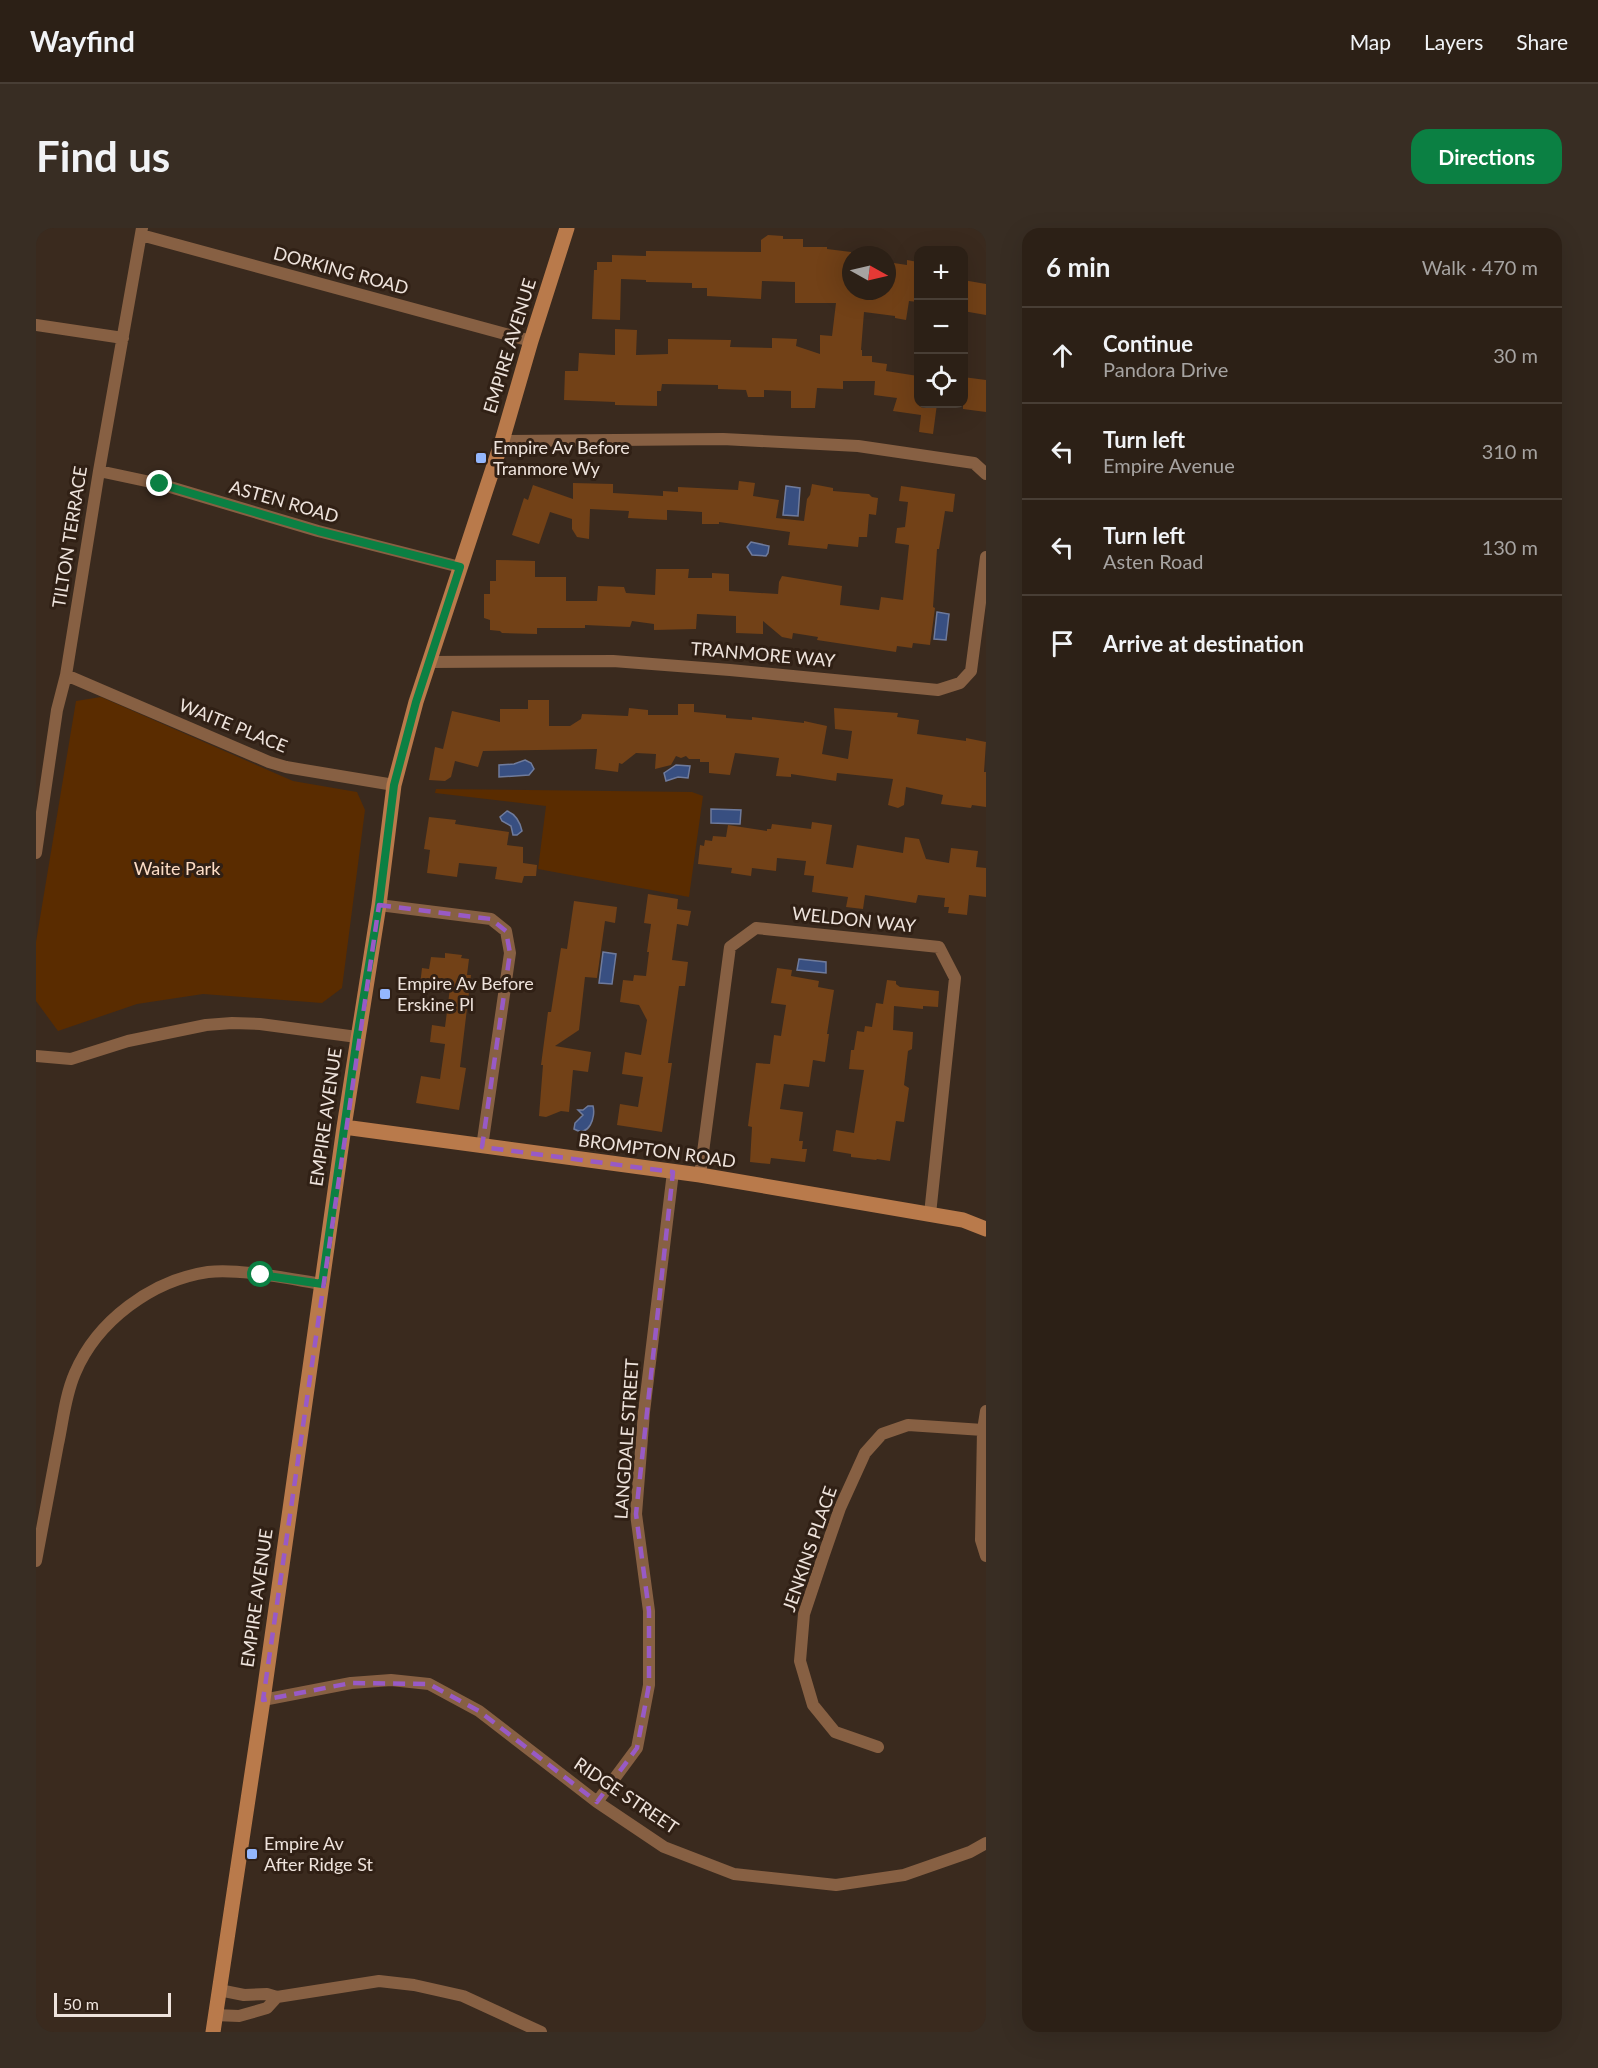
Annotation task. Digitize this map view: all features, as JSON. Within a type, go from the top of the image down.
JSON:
[{"type":"street","name":"EMPIRE AVENUE","points":[[213,2032],[263,1700],[357,1037],[379,905],[394,785],[429,662],[502,441],[567,228]]},
{"type":"street","name":"DORKING ROAD","points":[[142,231],[531,341]]},
{"type":"street","name":"TILTON TERRACE","points":[[36,853],[40,802],[66,675],[99,471],[142,231]]},
{"type":"street","points":[[36,325],[123,338]]},
{"type":"street","points":[[502,441],[723,439],[858,446],[974,463],[986,474]]},
{"type":"street","name":"ASTEN ROAD","points":[[99,471],[160,484],[318,531],[460,567]]},
{"type":"street","name":"TRANMORE WAY","points":[[429,662],[613,661],[938,690],[960,683],[971,671],[986,557]]},
{"type":"street","name":"WAITE PLACE","points":[[66,675],[269,762],[286,767],[394,785]]},
{"type":"street","points":[[379,905],[491,919],[506,931],[510,953],[482,1147]]},
{"type":"street","name":"WELDON WAY","points":[[700,1176],[730,947],[756,928],[939,948],[955,978],[930,1214]]},
{"type":"street","points":[[36,1056],[71,1059],[128,1041],[206,1025],[232,1023],[357,1037]]},
{"type":"street","name":"BROMPTON ROAD","points":[[344,1127],[700,1176],[963,1220],[986,1229]]},
{"type":"street","name":"LANGDALE STREET","points":[[597,1803],[637,1748],[649,1685],[649,1611],[636,1514],[644,1412],[673,1172]]},
{"type":"street","name":"BROMPTON ROAD","points":[[963,1220],[986,1217]]},
{"type":"street","points":[[36,1561],[68,1395],[83,1356],[108,1325],[128,1307],[150,1293],[181,1279],[209,1272],[235,1272],[322,1284]]},
{"type":"street","points":[[986,1411],[983,1430],[981,1540],[986,1556]]},
{"type":"street","name":"JENKINS PLACE","points":[[878,1747],[835,1732],[813,1705],[800,1661],[804,1614],[840,1508],[866,1453],[882,1434],[908,1425],[983,1430]]},
{"type":"street","name":"RIDGE STREET","points":[[263,1700],[351,1683],[391,1680],[429,1684],[479,1711],[597,1803],[664,1846],[734,1874],[836,1885],[904,1875],[970,1852],[986,1843]]},
{"type":"street","points":[[219,1990],[244,1995],[267,1994],[277,1997],[379,1981],[414,1985],[463,1996],[541,2032]]},
{"type":"street","points":[[215,2015],[239,2016],[267,2008],[277,1997]]},
{"type":"highlighted area","points":[[379,905],[491,919],[506,931],[510,953],[482,1147],[673,1172],[636,1514],[649,1611],[649,1685],[637,1748],[597,1802],[479,1711],[429,1684],[351,1683],[263,1700]]},
{"type":"green space","name":"Waite Park","points":[[101,697],[293,781],[357,792],[365,810],[342,988],[322,1003],[203,994],[137,1004],[58,1031],[36,1001],[36,942],[76,701]]},
{"type":"green space","points":[[436,789],[692,792],[703,796],[689,897],[538,869],[546,806],[435,793]]},
{"type":"water","points":[[786,486],[800,488],[798,516],[783,515]]},
{"type":"water","points":[[751,542],[769,546],[766,556],[752,555],[747,547]]},
{"type":"water","points":[[937,612],[949,614],[946,640],[934,639]]},
{"type":"water","points":[[525,760],[531,763],[534,769],[529,775],[499,777],[499,765],[514,764]]},
{"type":"water","points":[[676,765],[690,766],[688,778],[678,777],[666,781],[664,773]]},
{"type":"water","points":[[711,809],[741,810],[740,824],[711,823]]},
{"type":"water","points":[[507,811],[515,816],[520,824],[522,831],[517,835],[513,835],[511,826],[502,821],[500,817]]},
{"type":"water","points":[[603,952],[616,954],[612,984],[599,983]]},
{"type":"water","points":[[799,959],[826,962],[826,973],[797,970]]},
{"type":"water","points":[[588,1106],[593,1106],[594,1111],[590,1125],[584,1131],[574,1129],[575,1123],[583,1115],[578,1110],[583,1110]]},
{"type":"building","points":[[768,235],[783,236],[783,239],[803,239],[803,247],[827,247],[827,249],[842,251],[842,300],[896,300],[896,263],[907,265],[907,260],[914,261],[914,302],[909,301],[906,320],[895,318],[895,316],[864,312],[861,350],[862,356],[872,356],[872,362],[887,364],[886,371],[914,375],[914,408],[936,408],[933,434],[919,432],[921,415],[893,411],[897,398],[874,395],[875,381],[843,381],[843,389],[817,388],[815,408],[791,408],[791,391],[764,390],[764,397],[748,397],[746,390],[718,389],[718,385],[662,384],[661,391],[657,391],[657,406],[564,400],[565,371],[578,371],[579,353],[615,355],[615,329],[637,330],[636,355],[668,354],[668,339],[731,340],[730,347],[772,348],[772,338],[797,339],[796,346],[820,354],[820,335],[832,336],[836,303],[795,303],[795,282],[762,281],[761,299],[707,296],[707,288],[692,288],[692,283],[621,279],[620,320],[592,319],[594,270],[597,270],[597,262],[612,262],[612,255],[646,256],[646,251],[761,252],[761,240]]},
{"type":"building","points":[[968,281],[986,284],[986,315],[968,312]]},
{"type":"building","points":[[968,378],[986,380],[986,412],[963,409],[968,408]]},
{"type":"building","points":[[739,481],[755,483],[753,496],[779,500],[776,518],[804,521],[812,484],[833,488],[833,491],[869,494],[878,498],[876,515],[869,514],[867,537],[859,537],[858,547],[828,544],[827,549],[788,545],[790,532],[719,522],[719,524],[702,524],[702,512],[667,510],[667,520],[628,518],[629,511],[590,509],[589,539],[577,537],[572,529],[572,519],[550,512],[539,544],[512,535],[524,498],[528,500],[533,485],[573,499],[573,483],[613,484],[613,493],[663,496],[663,491],[678,492],[678,487],[738,490]]},
{"type":"building","points":[[901,486],[955,494],[953,512],[945,511],[939,549],[937,549],[933,607],[935,608],[930,645],[913,643],[912,648],[897,646],[896,652],[817,640],[818,637],[793,633],[792,639],[782,637],[763,621],[763,634],[736,633],[736,616],[697,614],[696,629],[654,630],[654,624],[632,621],[630,627],[585,625],[585,628],[537,628],[537,634],[502,633],[490,630],[490,620],[484,618],[484,594],[490,594],[490,581],[496,581],[496,560],[535,561],[535,577],[566,577],[566,601],[597,601],[598,586],[624,587],[626,593],[655,595],[656,569],[689,569],[688,578],[712,578],[712,573],[729,574],[729,591],[778,594],[782,576],[842,586],[840,605],[879,610],[881,597],[903,600],[909,545],[895,543],[897,528],[905,527],[908,502],[899,501]]},
{"type":"building","points":[[528,700],[549,700],[549,726],[570,726],[581,719],[582,714],[628,716],[629,708],[648,710],[648,715],[678,715],[678,704],[694,704],[694,712],[726,715],[726,718],[752,720],[752,717],[804,723],[804,721],[827,726],[822,754],[848,759],[852,731],[835,729],[834,708],[898,713],[897,717],[919,720],[917,734],[986,742],[984,772],[986,772],[986,807],[972,805],[971,808],[941,804],[943,795],[906,787],[904,805],[898,808],[888,805],[893,779],[837,773],[836,781],[791,774],[791,777],[776,776],[779,758],[735,753],[730,775],[709,773],[709,762],[700,762],[700,759],[689,759],[686,756],[681,758],[676,756],[671,765],[655,769],[656,754],[636,753],[622,764],[619,763],[618,772],[595,769],[597,749],[483,751],[478,767],[455,761],[451,777],[445,781],[429,780],[435,747],[443,749],[452,711],[500,722],[500,709],[528,709]]},
{"type":"building","points":[[429,817],[456,820],[455,824],[509,832],[507,845],[523,847],[523,863],[537,865],[536,876],[524,876],[522,883],[495,879],[497,867],[459,863],[457,877],[427,873],[430,850],[424,849]]},
{"type":"building","points":[[812,822],[832,825],[826,864],[853,868],[857,845],[903,853],[905,837],[919,839],[926,859],[949,863],[951,848],[978,851],[976,867],[986,868],[986,897],[969,895],[967,915],[948,913],[949,907],[944,907],[945,898],[918,895],[916,903],[865,895],[863,909],[846,907],[848,897],[812,892],[814,876],[804,875],[806,861],[777,858],[776,871],[752,868],[751,876],[731,873],[732,868],[698,864],[700,845],[704,846],[705,840],[712,841],[713,836],[726,837],[728,825],[767,831],[771,829],[772,824],[811,829]]},
{"type":"building","points":[[648,894],[678,899],[677,909],[691,911],[688,926],[677,924],[672,960],[688,962],[685,986],[679,986],[668,1063],[672,1063],[662,1132],[617,1125],[620,1104],[638,1107],[643,1077],[622,1074],[625,1052],[641,1055],[647,1020],[639,1005],[620,1002],[623,980],[633,981],[634,975],[646,976],[651,924],[644,923]]},
{"type":"building","points":[[574,901],[617,907],[615,923],[605,921],[597,978],[585,977],[579,1030],[555,1046],[591,1052],[588,1072],[573,1070],[569,1112],[561,1111],[546,1117],[539,1116],[543,1065],[541,1065],[548,1012],[551,1012],[561,948],[567,949]]},
{"type":"building","points":[[445,953],[462,955],[461,958],[469,959],[467,975],[471,975],[460,1067],[466,1068],[459,1110],[416,1103],[421,1076],[440,1079],[445,1044],[430,1042],[432,1025],[445,1027],[450,988],[420,985],[422,968],[429,969],[431,957],[445,958]]},
{"type":"building","points":[[777,968],[792,970],[791,976],[819,981],[818,987],[834,990],[825,1062],[813,1060],[809,1087],[784,1084],[780,1109],[803,1112],[799,1141],[803,1141],[802,1149],[807,1149],[805,1162],[771,1158],[770,1164],[750,1162],[752,1127],[748,1126],[756,1063],[770,1064],[774,1035],[781,1036],[786,1005],[771,1003]]},
{"type":"building","points":[[887,980],[896,981],[900,987],[939,991],[938,1007],[923,1006],[923,1009],[894,1006],[893,1030],[913,1032],[912,1049],[908,1051],[904,1085],[909,1088],[904,1122],[896,1121],[890,1161],[851,1157],[851,1154],[833,1151],[836,1130],[854,1133],[864,1070],[849,1069],[851,1050],[854,1050],[857,1031],[864,1032],[865,1026],[872,1027],[876,1003],[883,1004]]},
{"type":"place","name":"Empire Av Before Tranmore Wy","points":[[481,458]]},
{"type":"place","name":"Empire Av Before Erskine Pl","points":[[385,994]]},
{"type":"place","name":"Empire Av After Ridge St","points":[[252,1854]]},
{"type":"route","points":[[160,484],[318,531],[460,567],[416,702],[394,785],[379,905],[357,1037],[322,1284],[261,1275]]}]
